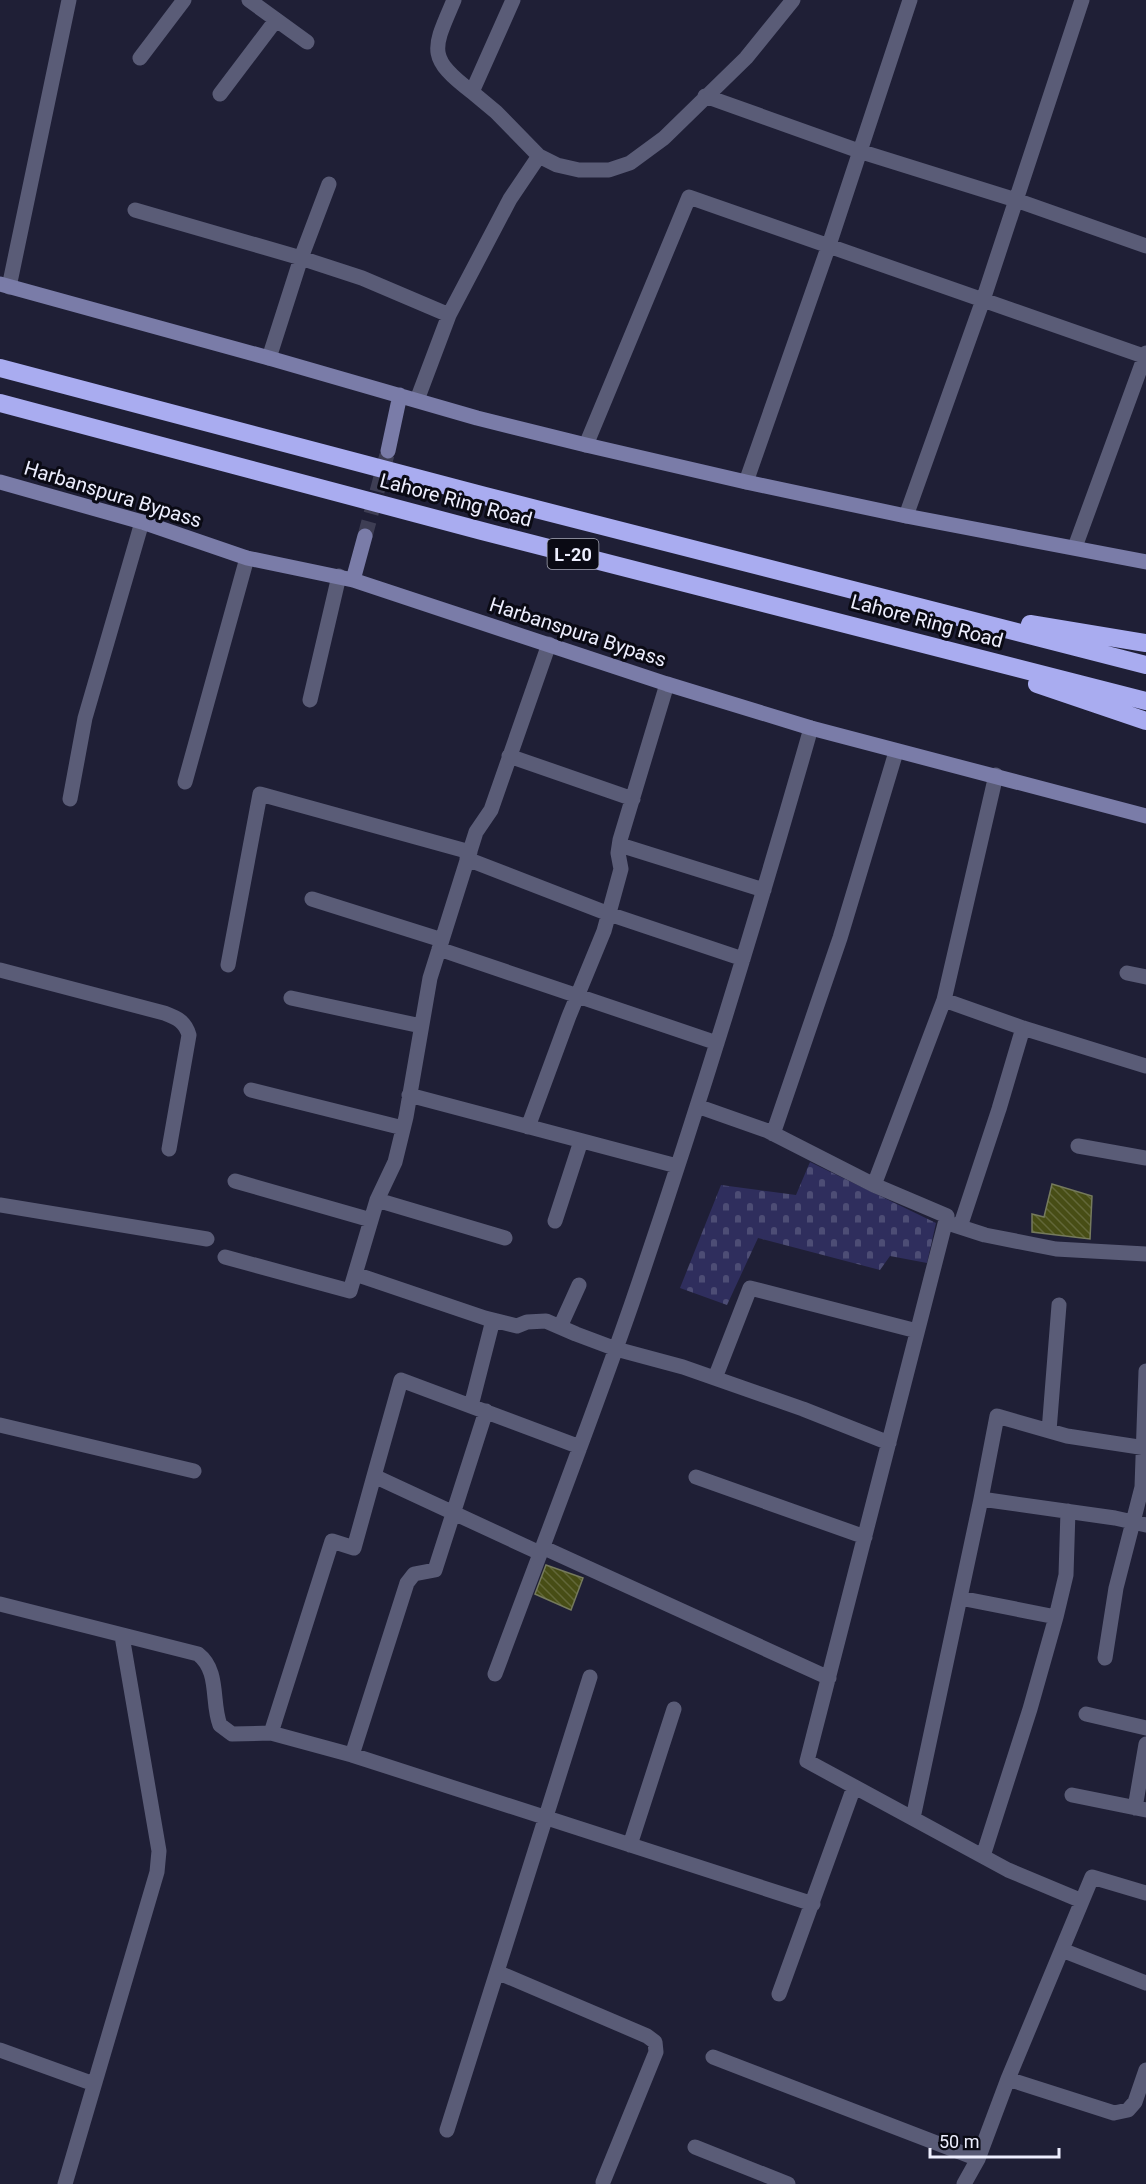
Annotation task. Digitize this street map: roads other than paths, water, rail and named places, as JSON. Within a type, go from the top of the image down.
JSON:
[{"type":"highway","name":"Lahore Ring Road","points":[[0,368],[485,496],[1146,665]]},
{"type":"highway","name":"Lahore Ring Road","points":[[0,403],[494,534],[1146,701]]},
{"type":"highway","points":[[912,604],[1146,643]]},
{"type":"highway","points":[[902,637],[1146,721]]},
{"type":"street","points":[[69,0],[5,285],[477,418],[586,445],[906,516],[1146,562]]},
{"type":"street","points":[[140,58],[184,0]]},
{"type":"street","points":[[250,0],[307,42]]},
{"type":"street","points":[[454,0],[438,38],[438,57],[446,70],[496,112],[539,156],[557,165],[579,170],[609,170],[630,163],[664,138],[746,58],[793,0]]},
{"type":"street","points":[[472,92],[513,0]]},
{"type":"street","points":[[746,482],[829,245],[910,0]]},
{"type":"street","points":[[906,516],[983,300],[1082,0]]},
{"type":"street","points":[[220,94],[276,20]]},
{"type":"street","points":[[705,96],[860,151],[1016,200],[1146,246]]},
{"type":"street","points":[[417,400],[449,315],[510,199],[539,156]]},
{"type":"street","points":[[269,358],[301,258],[329,184]]},
{"type":"street","points":[[586,445],[689,197],[1146,355],[1075,547]]},
{"type":"street","points":[[135,210],[362,278],[449,315]]},
{"type":"street","points":[[388,451],[400,395]]},
{"type":"street","name":"Harbanspura Bypass","points":[[0,482],[142,522],[247,558],[346,578],[667,684],[811,728],[1146,816]]},
{"type":"street","points":[[70,799],[86,718],[142,522]]},
{"type":"street","points":[[310,700],[346,578],[365,536]]},
{"type":"street","points":[[185,782],[247,558]]},
{"type":"street","points":[[225,1257],[350,1290],[377,1200],[395,1162],[430,978],[440,944],[476,832],[491,810],[549,644]]},
{"type":"street","points":[[528,1127],[604,931],[621,869],[618,853],[620,845],[667,684]]},
{"type":"street","points":[[495,1674],[580,1447],[677,1166],[743,959],[811,728]]},
{"type":"street","points":[[774,1134],[840,938],[896,752]]},
{"type":"street","points":[[509,756],[633,799]]},
{"type":"street","points":[[874,1185],[944,1000],[996,775]]},
{"type":"street","points":[[228,965],[260,794],[468,856],[609,914],[743,959]]},
{"type":"street","points":[[620,845],[764,890]]},
{"type":"street","points":[[312,899],[577,996],[717,1043]]},
{"type":"street","points":[[0,970],[164,1013],[178,1019],[186,1026],[189,1035],[169,1149]]},
{"type":"street","points":[[1127,974],[1146,977]]},
{"type":"street","points":[[291,998],[421,1026]]},
{"type":"street","points":[[944,1000],[1023,1028],[1146,1066]]},
{"type":"street","points":[[1023,1028],[999,1108],[953,1225],[917,1331],[807,1761],[1008,1870],[1082,1901]]},
{"type":"street","points":[[250,1090],[403,1128]]},
{"type":"street","points":[[409,1095],[677,1166]]},
{"type":"street","points":[[697,1106],[774,1134],[874,1185],[947,1216],[953,1225],[985,1235],[1056,1249],[1146,1254]]},
{"type":"street","points":[[555,1221],[580,1141]]},
{"type":"street","points":[[1078,1146],[1146,1158]]},
{"type":"street","points":[[235,1181],[371,1220]]},
{"type":"street","points":[[377,1200],[505,1238]]},
{"type":"street","points":[[0,1205],[207,1239]]},
{"type":"street","points":[[355,1274],[517,1326],[527,1322],[546,1321],[615,1349],[715,1378],[889,1443]]},
{"type":"street","points":[[560,1327],[579,1285]]},
{"type":"street","points":[[715,1378],[750,1288],[917,1331]]},
{"type":"street","points":[[1049,1431],[1059,1305]]},
{"type":"street","points":[[471,1406],[493,1320]]},
{"type":"street","points":[[1105,1658],[1116,1587],[1139,1524],[1145,1448],[1146,1371]]},
{"type":"street","points":[[271,1733],[332,1541],[354,1548],[401,1380],[580,1447]]},
{"type":"street","points":[[352,1755],[407,1583],[414,1574],[435,1570],[486,1412]]},
{"type":"street","points":[[913,1818],[997,1416],[1067,1436],[1145,1448]]},
{"type":"street","points":[[0,1425],[194,1472]]},
{"type":"street","points":[[374,1476],[829,1678]]},
{"type":"street","points":[[696,1477],[865,1537]]},
{"type":"street","points":[[981,1499],[1139,1524]]},
{"type":"street","points":[[983,1856],[1030,1709],[1056,1617],[1066,1575],[1068,1511]]},
{"type":"street","points":[[960,1598],[1056,1617]]},
{"type":"street","points":[[0,1604],[198,1654],[204,1659],[212,1676],[218,1718],[224,1730],[232,1734],[271,1733],[352,1755],[813,1904]]},
{"type":"street","points":[[65,2184],[157,1872],[159,1851],[122,1636]]},
{"type":"street","points":[[447,2130],[590,1677]]},
{"type":"street","points":[[630,1845],[674,1709]]},
{"type":"street","points":[[1086,1714],[1146,1728]]},
{"type":"street","points":[[1071,1795],[1141,1809],[1146,1744]]},
{"type":"street","points":[[779,1994],[854,1786]]},
{"type":"street","points":[[964,2184],[978,2159],[1008,2079],[1092,1877],[1146,1893]]},
{"type":"street","points":[[1062,1950],[1146,1983]]},
{"type":"street","points":[[497,1972],[647,2036],[655,2042],[656,2052],[603,2182]]},
{"type":"street","points":[[0,2050],[94,2084]]},
{"type":"street","points":[[713,2057],[978,2159]]},
{"type":"street","points":[[1008,2079],[1114,2113],[1128,2110],[1135,2102],[1146,2070]]},
{"type":"street","points":[[695,2146],[788,2184]]},
{"type":"tunnel","points":[[365,536],[388,451]]}]
